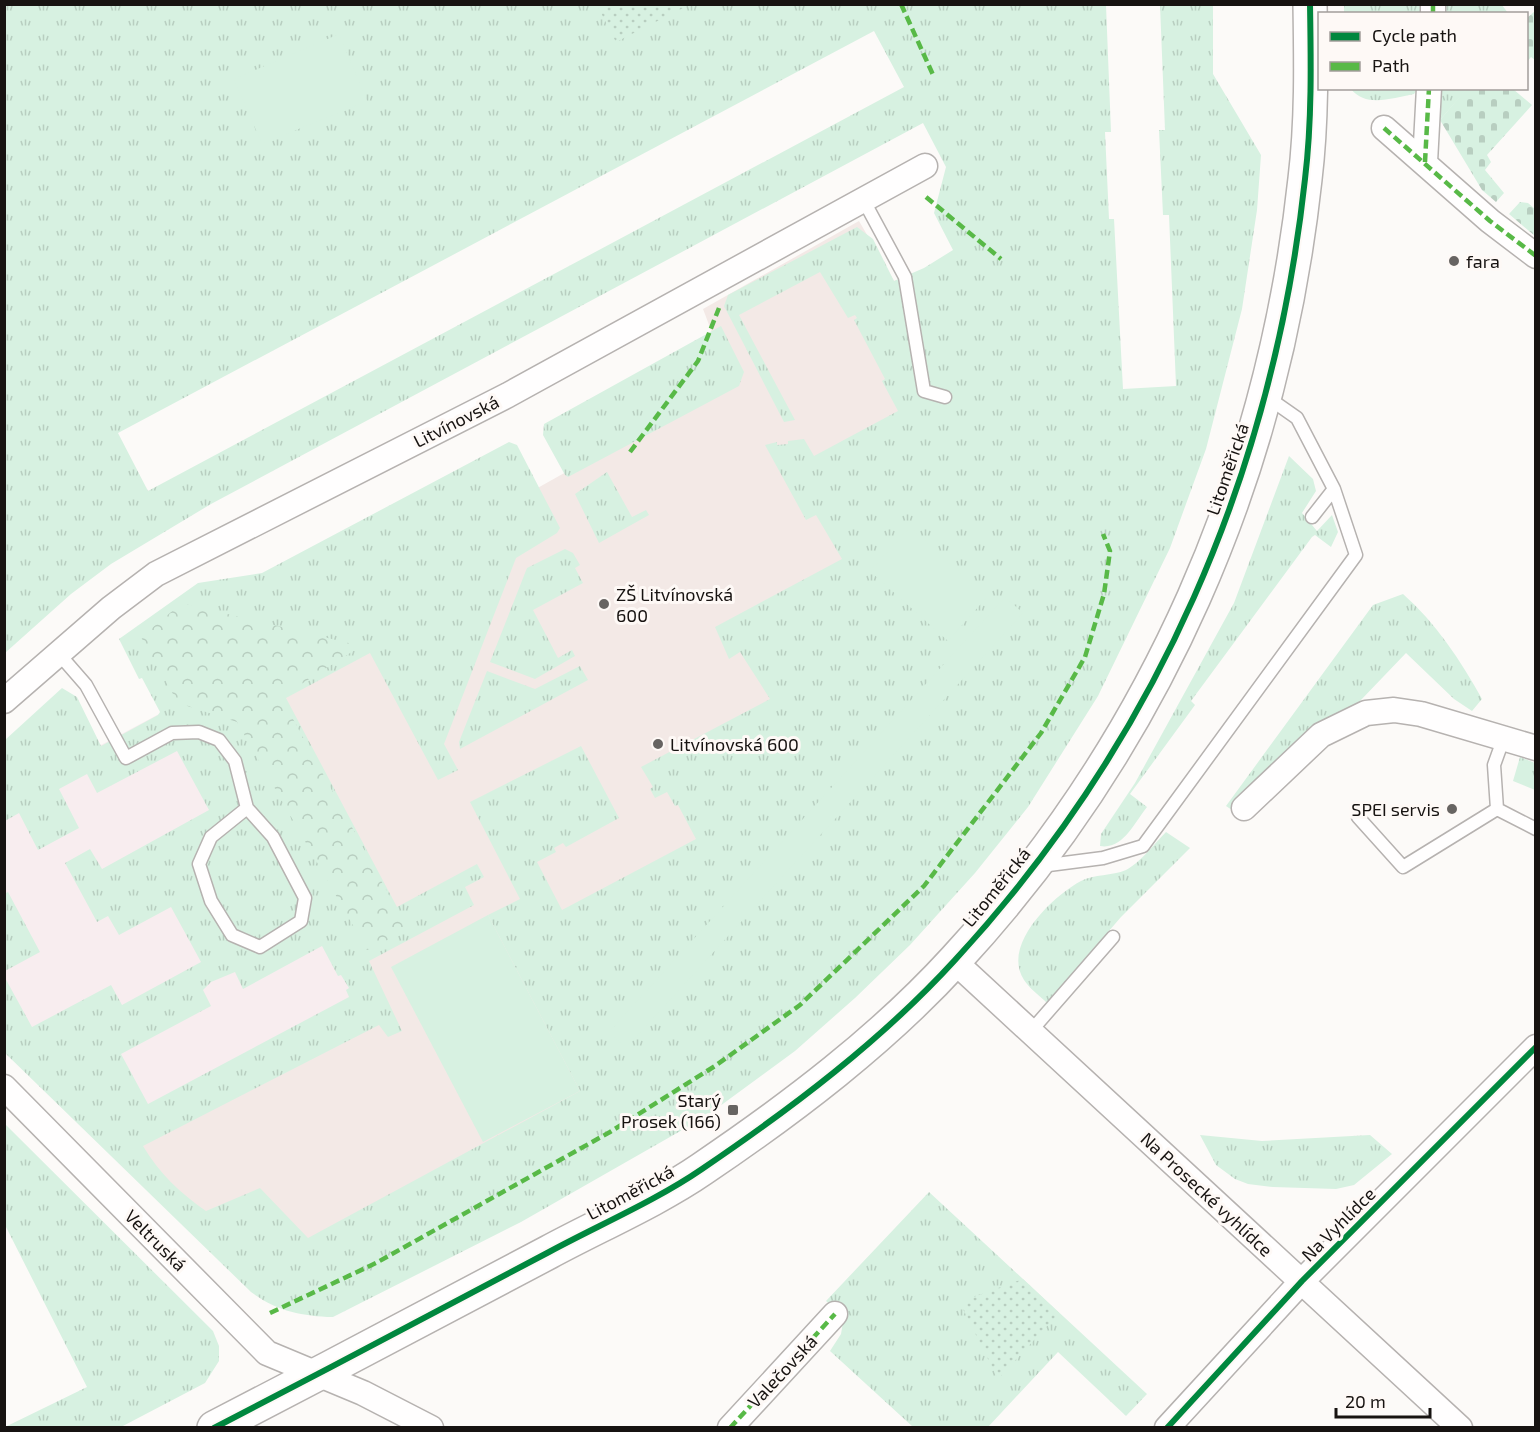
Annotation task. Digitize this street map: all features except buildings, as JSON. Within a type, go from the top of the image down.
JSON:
[{"type":"street","name":"Litoměřická","points":[[214,1428],[699,1172],[836,1070],[898,1016],[954,961],[1033,867],[1081,801],[1162,667],[1191,608],[1221,534],[1267,397],[1290,288],[1306,174],[1311,76],[1310,4]]},
{"type":"street","points":[[1425,162],[1429,90]]},
{"type":"street","points":[[1384,128],[1490,221],[1536,256]]},
{"type":"street","name":"Litvínovská","points":[[4,701],[111,608],[156,574],[508,395],[926,166]]},
{"type":"street","points":[[1244,808],[1321,735],[1366,713],[1394,710],[1421,714],[1536,748]]},
{"type":"street","name":"Na Prosecké vyhlídce","points":[[954,961],[1460,1428]]},
{"type":"street","name":"Na Vyhlídce","points":[[1167,1428],[1302,1281],[1536,1047]]},
{"type":"street","name":"Veltruská","points":[[4,1087],[267,1353],[319,1373]]},
{"type":"street","name":"Valečovská","points":[[729,1428],[835,1314]]},
{"type":"street","points":[[319,1373],[431,1428]]},
{"type":"lane","points":[[864,201],[905,277],[924,391],[945,397]]},
{"type":"lane","points":[[1033,867],[1103,858],[1143,846],[1356,555],[1334,489],[1297,418],[1267,397]]},
{"type":"lane","points":[[1312,517],[1334,489]]},
{"type":"lane","points":[[59,654],[86,685],[126,758],[172,733],[200,732],[219,740],[235,761],[247,808],[273,837],[304,898],[301,921],[260,947],[232,935],[211,901],[199,864],[211,837],[247,808]]},
{"type":"lane","points":[[1497,809],[1494,765],[1503,740]]},
{"type":"lane","points":[[1358,818],[1403,867],[1497,809]]},
{"type":"lane","points":[[1497,809],[1536,829]]},
{"type":"lane","points":[[1031,1031],[1113,937]]},
{"type":"shaded area","name":"Litvínovská 600","points":[[859,221],[894,281],[905,277],[893,888],[279,1292],[125,1144],[387,1010],[359,958],[281,697],[534,490],[730,380],[703,309]]},
{"type":"shaded area","points":[[159,714],[387,1010],[125,1144],[5,1023],[5,796]]},
{"type":"green space","points":[[1443,4],[1502,5],[1507,12],[1443,12]]},
{"type":"green space","points":[[5,5],[1106,5],[1111,132],[1105,132],[1109,219],[1114,219],[1123,389],[1176,386],[1169,215],[1163,215],[1159,130],[1165,130],[1160,5],[1213,5],[1213,74],[1261,155],[1257,210],[1242,309],[1206,449],[1170,548],[1098,696],[1028,807],[975,873],[910,945],[855,998],[795,1051],[705,1117],[521,1222],[333,1317],[310,1315],[280,1308],[251,1292],[5,1053],[4,976],[32,1027],[111,985],[122,1005],[201,962],[171,907],[119,935],[108,916],[97,922],[65,863],[90,849],[102,869],[209,810],[177,751],[97,793],[87,774],[59,789],[79,828],[38,850],[19,813],[5,821],[5,740],[62,688],[77,697],[101,746],[158,715],[160,712],[142,678],[139,679],[119,639],[198,583],[262,573],[509,442],[517,445],[560,528],[557,533],[516,558],[444,744],[458,770],[438,780],[370,653],[286,698],[397,907],[477,864],[484,877],[465,887],[474,905],[369,961],[402,1031],[388,1037],[379,1025],[143,1146],[171,1182],[206,1211],[260,1188],[308,1238],[580,1091],[488,915],[520,899],[470,802],[581,746],[619,818],[566,847],[563,843],[554,848],[556,852],[537,862],[562,910],[696,839],[678,805],[675,806],[667,792],[655,798],[650,789],[653,787],[641,767],[770,699],[740,652],[729,659],[715,627],[842,559],[816,515],[806,520],[765,445],[777,442],[777,445],[788,444],[788,441],[804,439],[814,456],[898,411],[882,381],[885,379],[854,320],[857,318],[855,315],[848,318],[820,272],[739,315],[795,420],[784,422],[724,306],[728,295],[857,227],[873,239],[894,281],[924,268],[953,250],[934,213],[946,167],[923,123],[211,504],[111,564],[71,594],[5,653]],"holes":[[[874,31],[904,87],[148,491],[118,433]],[[322,946],[338,976],[341,975],[349,988],[346,990],[349,997],[148,1104],[121,1054],[211,1006],[203,990],[211,982],[235,972],[243,989]]]},
{"type":"green space","points":[[597,5],[689,5],[616,42]]},
{"type":"green space","points":[[1344,5],[1424,5],[1424,12],[1344,12]]},
{"type":"green space","points":[[1535,11],[1535,60],[1531,57],[1528,61],[1528,17]]},
{"type":"green space","points":[[339,34],[367,101],[262,144],[234,79]]},
{"type":"green space","points":[[1352,90],[1417,90],[1414,94],[1380,100],[1357,95]]},
{"type":"green space","points":[[1441,90],[1466,90],[1440,120]]},
{"type":"green space","points":[[1465,90],[1514,90],[1532,105],[1487,155],[1491,162],[1485,170],[1504,193],[1496,202],[1482,190],[1440,120]]},
{"type":"green space","points":[[1520,202],[1528,203],[1535,209],[1535,236],[1509,214]]},
{"type":"green space","points":[[721,326],[744,372],[739,386],[568,477],[565,475],[543,435],[544,424]]},
{"type":"green space","points":[[1289,456],[1313,479],[1316,491],[1302,513],[1317,531],[1332,515],[1338,532],[1331,547],[1315,535],[1312,537],[1191,701],[1195,705],[1130,794],[1147,807],[1122,840],[1108,846],[1100,846],[1101,834],[1135,783],[1234,603]]},
{"type":"green space","points":[[607,472],[632,517],[646,510],[649,515],[599,543],[575,494]]},
{"type":"green space","points":[[910,527],[987,597],[948,641],[870,571]]},
{"type":"green space","points":[[565,549],[573,553],[580,565],[575,568],[583,583],[533,610],[558,658],[572,650],[575,656],[535,679],[490,662],[527,568]]},
{"type":"green space","points":[[1403,594],[1437,630],[1474,685],[1482,699],[1472,711],[1454,699],[1406,653],[1360,701],[1324,723],[1235,812],[1226,806],[1373,605]]},
{"type":"green space","points":[[1005,597],[1023,613],[626,1048],[609,1032]]},
{"type":"green space","points":[[182,603],[361,646],[281,697],[408,930],[367,950],[237,722],[178,703],[141,637]]},
{"type":"green space","points":[[580,666],[588,680],[460,749],[459,742],[487,671],[535,689]]},
{"type":"green space","points":[[1520,757],[1535,763],[1535,790],[1513,781]]},
{"type":"green space","points":[[1166,832],[1190,848],[1121,917],[1047,1003],[1026,983],[1019,966],[1019,952],[1033,923],[1057,898],[1081,881],[1121,872],[1131,867]]},
{"type":"green space","points":[[8,892],[40,952],[5,971],[4,894]]},
{"type":"green space","points":[[488,915],[580,1091],[483,1142],[391,967]]},
{"type":"green space","points":[[5,1124],[213,1331],[219,1346],[219,1361],[205,1383],[121,1427],[5,1427],[87,1387],[5,1225]]},
{"type":"green space","points":[[1200,1135],[1262,1141],[1370,1135],[1392,1154],[1354,1185],[1336,1189],[1273,1187],[1248,1184],[1235,1179],[1216,1165]]},
{"type":"green space","points":[[929,1192],[1147,1394],[1126,1416],[1058,1352],[988,1427],[913,1427],[830,1351],[841,1334],[844,1316],[826,1301]]},
{"type":"green space","points":[[1023,1279],[1059,1313],[998,1379],[962,1307],[968,1299]]},
{"type":"marked path","points":[[901,4],[934,77]]},
{"type":"marked path","points":[[1433,4],[1433,12]]},
{"type":"marked path","points":[[1425,162],[1429,90]]},
{"type":"marked path","points":[[1384,128],[1490,221],[1536,256]]},
{"type":"marked path","points":[[926,197],[1001,259]]},
{"type":"marked path","points":[[630,452],[698,361],[719,308]]},
{"type":"marked path","points":[[270,1313],[376,1263],[610,1132],[715,1066],[800,1005],[924,886],[1041,733],[1085,657],[1104,594],[1110,551],[1103,534]]},
{"type":"marked path","points":[[730,1428],[835,1314]]},
{"type":"cycle path","points":[[214,1428],[646,1202],[702,1169],[835,1072],[897,1018],[955,960],[1027,876],[1090,787],[1146,694],[1194,598],[1233,498],[1265,394],[1289,288],[1309,135],[1310,4]]},
{"type":"cycle path","points":[[1167,1428],[1302,1281],[1536,1047]]},
{"type":"place","name":"fara","points":[[1454,261]]},
{"type":"place","name":"ZŠ Litvínovská 600","points":[[604,604]]},
{"type":"place","name":"Litvínovská 600","points":[[658,744]]},
{"type":"place","name":"SPEI servis","points":[[1452,809]]},
{"type":"place","name":"Starý Prosek (166)","points":[[733,1110]]}]
